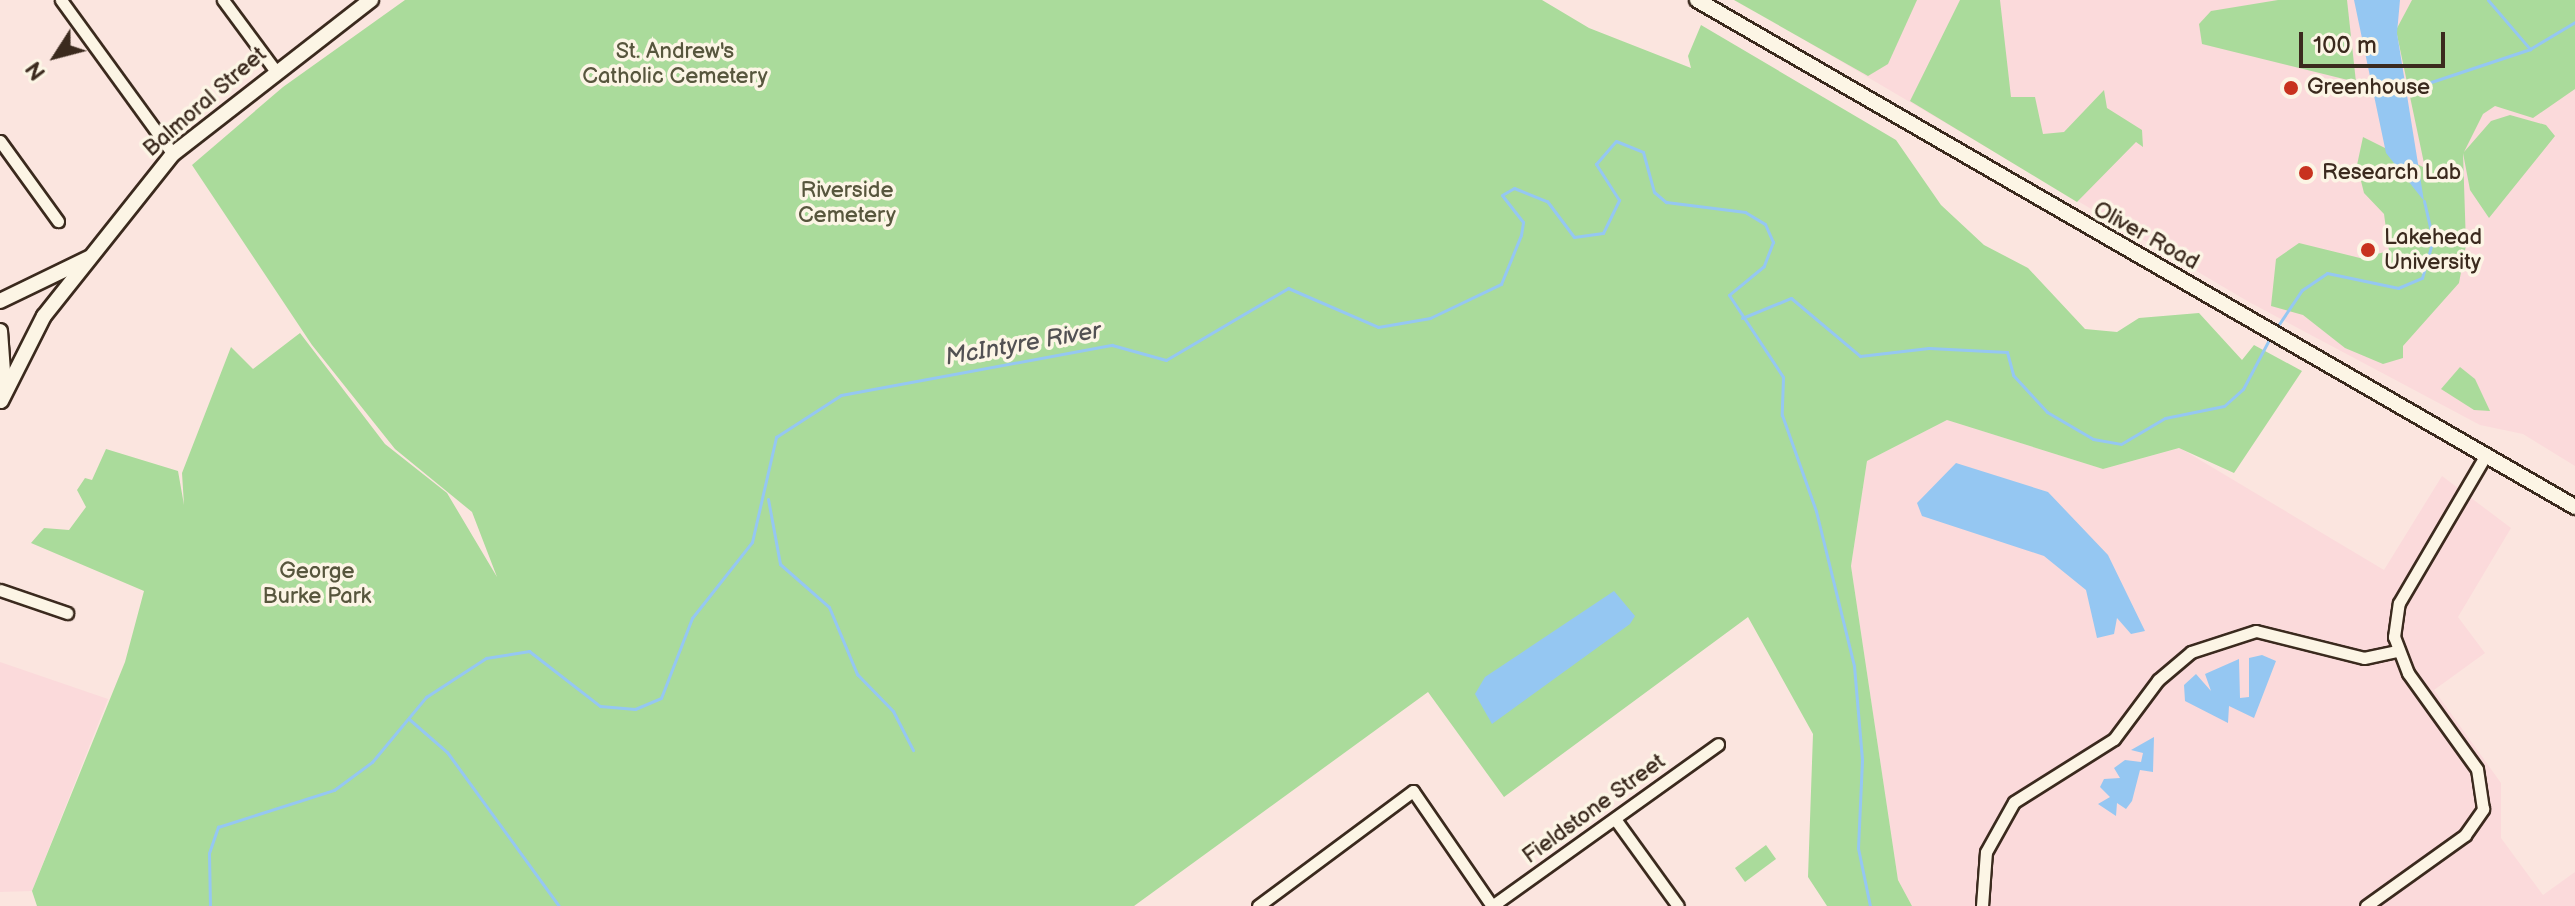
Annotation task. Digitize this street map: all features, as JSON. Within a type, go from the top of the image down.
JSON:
[{"type":"main road","name":"Balmoral Street","points":[[1,403],[31,336],[173,154],[274,69],[371,0]]},
{"type":"main road","name":"Oliver Road","points":[[1697,0],[2575,507]]},
{"type":"main road","points":[[0,301],[89,258]]},
{"type":"main road","points":[[0,331],[1,403]]},
{"type":"street","points":[[61,0],[173,154]]},
{"type":"street","points":[[223,0],[274,69]]},
{"type":"street","points":[[0,141],[58,221]]},
{"type":"street","points":[[2366,906],[2465,835],[2484,795],[2477,769],[2397,651],[2399,603],[2486,455]]},
{"type":"street","points":[[0,590],[67,613]]},
{"type":"street","points":[[1982,906],[1986,852],[2014,802],[2114,739],[2158,680],[2191,652],[2256,631],[2364,658],[2397,651]]},
{"type":"street","name":"Fieldstone Street","points":[[1492,906],[1718,744]]},
{"type":"street","points":[[1258,906],[1413,791],[1492,906]]},
{"type":"street","points":[[1615,819],[1678,906]]},
{"type":"shaded area","name":"Lakehead University","points":[[1737,0],[2575,0],[2575,466],[2523,434],[2480,425],[2249,302]]},
{"type":"shaded area","points":[[1947,420],[2103,469],[2180,448],[2384,570],[2442,476],[2511,528],[2458,617],[2485,653],[2434,690],[2501,783],[2501,838],[2543,895],[2575,872],[2575,906],[1912,906],[1898,880],[1851,566],[1867,461]]},
{"type":"shaded area","points":[[0,662],[108,699],[32,891],[0,892]]},
{"type":"green space","points":[[405,0],[1542,0],[1589,28],[1691,68],[1688,56],[1701,25],[1896,140],[1941,205],[1984,245],[2028,268],[2085,329],[2117,332],[2139,318],[2199,313],[2242,360],[2254,345],[2302,371],[2234,473],[2179,448],[2103,469],[1947,420],[1867,461],[1851,566],[1898,880],[1912,906],[1827,906],[1808,877],[1813,734],[1748,617],[1504,797],[1428,692],[1134,906],[37,906],[32,891],[125,662],[144,591],[31,543],[44,528],[69,530],[86,507],[77,490],[85,478],[92,480],[106,449],[178,471],[184,505],[182,473],[231,347],[253,369],[300,333],[385,444],[447,493],[497,577],[472,512],[395,449],[312,345],[192,165],[283,87]]},
{"type":"green space","points":[[1734,0],[1917,0],[1888,64],[1868,76]]},
{"type":"green space","points":[[1960,0],[2000,0],[2011,97],[2035,97],[2043,134],[2064,132],[2104,90],[2107,108],[2142,130],[2143,147],[2136,142],[2077,202],[1910,101]]},
{"type":"green space","points":[[2278,0],[2347,0],[2356,82],[2202,44],[2199,24],[2211,11]]},
{"type":"green space","points":[[2412,0],[2575,0],[2575,89],[2533,118],[2495,106],[2483,114],[2464,152],[2491,121],[2510,115],[2546,125],[2555,136],[2489,218],[2470,190],[2463,153],[2466,245],[2459,283],[2403,346],[2403,358],[2383,364],[2345,348],[2303,315],[2271,306],[2276,259],[2299,243],[2360,258],[2389,251],[2384,214],[2364,193],[2357,165],[2363,137],[2425,168],[2396,30]]},
{"type":"green space","points":[[2460,367],[2475,379],[2490,411],[2474,410],[2441,389]]},
{"type":"green space","points":[[1766,845],[1776,859],[1745,882],[1735,868]]},
{"type":"water","points":[[2354,0],[2400,0],[2397,33],[2424,201],[2386,153]]},
{"type":"water","points":[[1956,463],[2048,492],[2108,555],[2145,631],[2131,634],[2117,618],[2114,634],[2097,638],[2086,590],[2044,556],[1922,516],[1917,503]]},
{"type":"water","points":[[1614,591],[1635,616],[1630,624],[1492,724],[1475,694],[1485,677]]},
{"type":"water","points":[[2262,655],[2276,661],[2254,718],[2229,706],[2228,723],[2185,701],[2184,685],[2196,674],[2211,691],[2205,674],[2239,659],[2240,698],[2249,697],[2249,658]]},
{"type":"water","points":[[2154,737],[2153,772],[2140,770],[2132,801],[2126,809],[2117,803],[2116,816],[2098,804],[2110,797],[2100,787],[2104,779],[2120,778],[2114,768],[2125,760],[2141,762],[2143,753],[2131,750]]},
{"type":"waterway","name":"McIntyre River","points":[[2488,0],[2530,49],[2575,22]]},
{"type":"waterway","name":"McIntyre River","points":[[2407,90],[2530,49]]},
{"type":"waterway","name":"McIntyre River","points":[[210,906],[209,853],[218,827],[334,790],[372,762],[426,697],[486,658],[529,651],[600,706],[635,709],[661,698],[692,618],[752,542],[776,437],[841,395],[1112,345],[1166,360],[1288,288],[1378,327],[1430,318],[1501,284],[1521,235],[1523,222],[1502,195],[1514,188],[1547,201],[1574,237],[1603,233],[1619,200],[1596,164],[1616,141],[1643,152],[1654,192],[1666,202],[1745,212],[1765,224],[1773,242],[1764,266],[1729,295],[1783,377],[1782,415],[1816,511],[1854,666],[1862,760],[1858,848],[1870,906]]},
{"type":"waterway","name":"McIntyre River","points":[[2275,330],[2302,290],[2327,273],[2398,288],[2422,278],[2433,240],[2424,201]]},
{"type":"waterway","name":"McIntyre River","points":[[1742,318],[1791,298],[1860,356],[1929,348],[2007,352],[2013,375],[2047,412],[2093,439],[2121,444],[2165,418],[2224,406],[2243,389],[2271,336]]},
{"type":"waterway","points":[[768,499],[780,564],[829,607],[857,674],[893,711],[913,750]]},
{"type":"waterway","points":[[409,719],[447,752],[559,906]]},
{"type":"place","name":"Greenhouse","points":[[2291,88]]},
{"type":"place","name":"Research Lab","points":[[2306,173]]},
{"type":"place","name":"Lakehead University","points":[[2368,250]]},
{"type":"park label","name":"St. Andrew's Catholic Cemetery","points":[[675,64]]},
{"type":"park label","name":"Riverside Cemetery","points":[[847,202]]},
{"type":"park label","name":"George Burke Park","points":[[317,584]]}]
